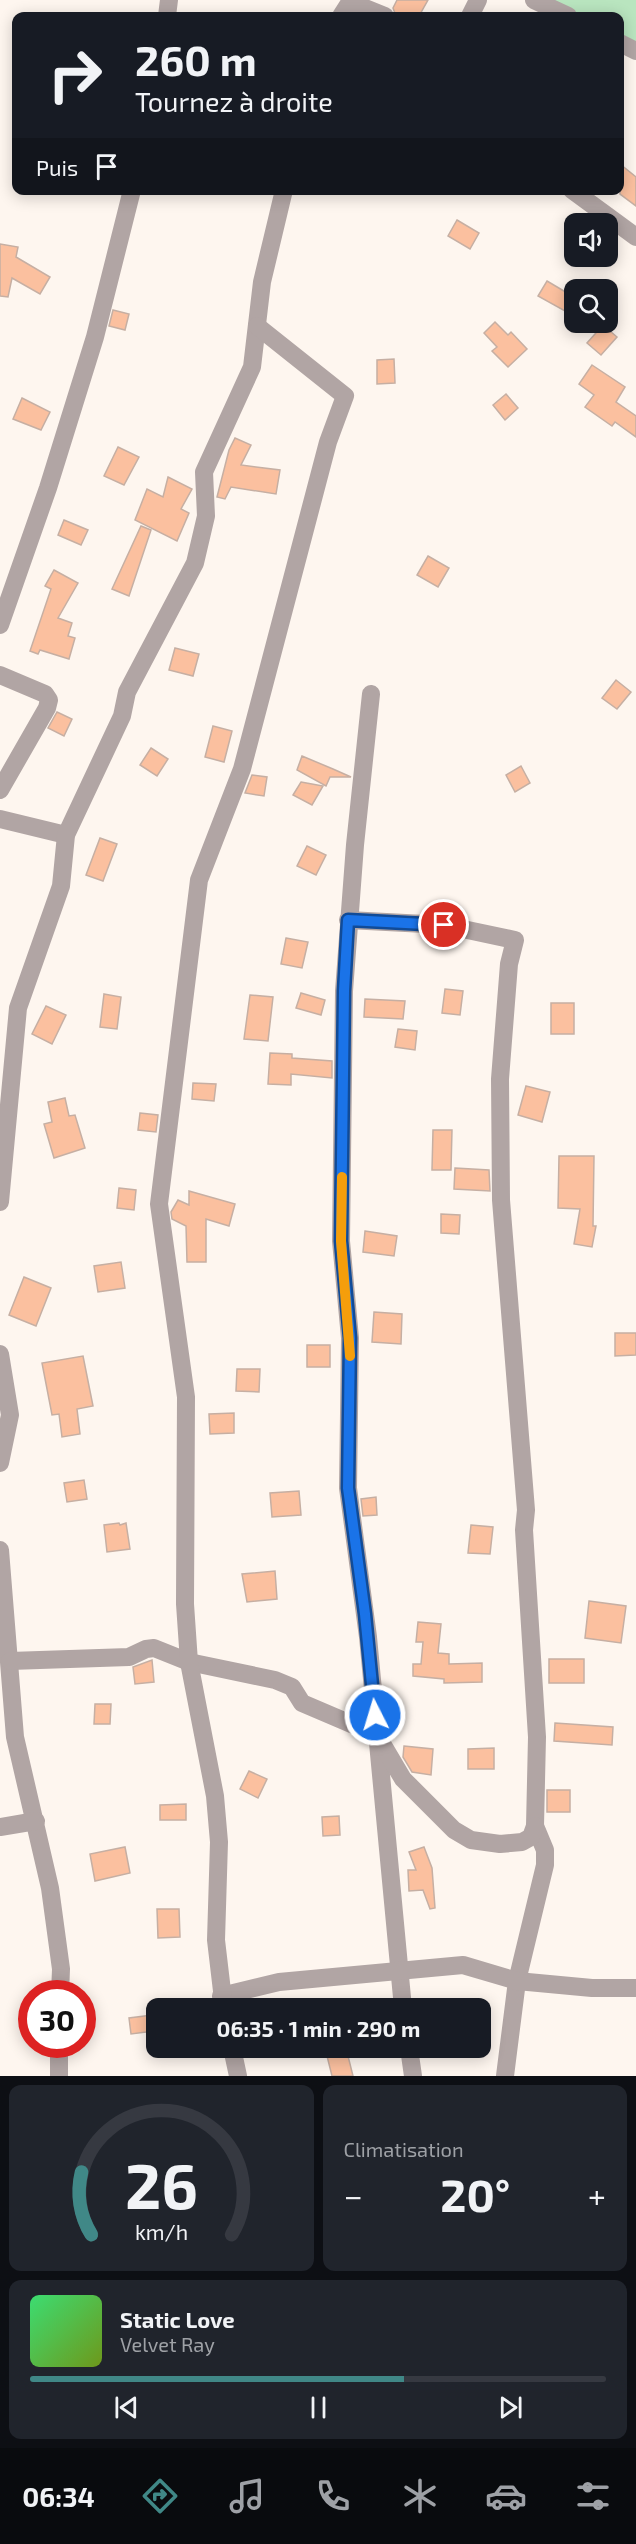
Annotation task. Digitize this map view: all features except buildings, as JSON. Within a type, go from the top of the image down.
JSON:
[{"type":"street","points":[[534,0],[560,12]]},
{"type":"street","points":[[344,12],[350,2],[375,12]]},
{"type":"street","points":[[0,625],[48,488],[95,337],[131,195]]},
{"type":"street","points":[[0,1203],[18,1008],[60,886],[66,835],[122,716],[127,692],[195,563],[206,516],[204,472],[249,375],[262,282],[283,195]]},
{"type":"street","points":[[579,195],[636,237]]},
{"type":"street","points":[[223,1998],[216,1940],[219,1842],[215,1796],[189,1662],[185,1604],[186,1397],[159,1204],[199,880],[242,769],[328,442],[345,396],[257,326]]},
{"type":"street","points":[[0,675],[45,694],[49,700],[47,708],[0,790]]},
{"type":"street","points":[[371,694],[348,920],[344,991],[341,1241],[350,1338],[348,1488],[366,1626],[402,1998]]},
{"type":"street","points":[[0,819],[66,835]]},
{"type":"street","points":[[10,1661],[129,1657],[154,1648],[189,1662],[275,1680],[292,1687],[302,1703],[377,1735],[403,1779],[454,1830],[463,1836],[500,1844],[522,1842],[531,1837],[535,1826],[537,1737],[524,1530],[526,1510],[501,1200],[500,1078],[509,964],[515,940],[444,925],[348,920]]},
{"type":"street","points":[[0,1354],[10,1415],[0,1463]]},
{"type":"street","points":[[0,1550],[15,1737],[36,1821],[53,1911],[61,1980]]},
{"type":"street","points":[[0,1827],[36,1821]]},
{"type":"street","points":[[505,2076],[517,1981],[545,1865],[545,1850],[535,1826]]},
{"type":"street","points":[[234,1998],[279,1982],[398,1969],[463,1965],[517,1981],[592,1988],[636,1988]]},
{"type":"street","points":[[59,2058],[59,2076]]},
{"type":"street","points":[[234,2058],[238,2076]]},
{"type":"street","points":[[410,2058],[413,2076]]},
{"type":"green space","points":[[547,0],[636,0],[636,43],[624,37],[624,12],[572,12]]},
{"type":"slow traffic","points":[[342,1177],[341,1241],[350,1356]]},
{"type":"route","points":[[375,1715],[352,1502],[348,1488],[350,1338],[341,1241],[344,991],[348,920],[444,925]]}]
